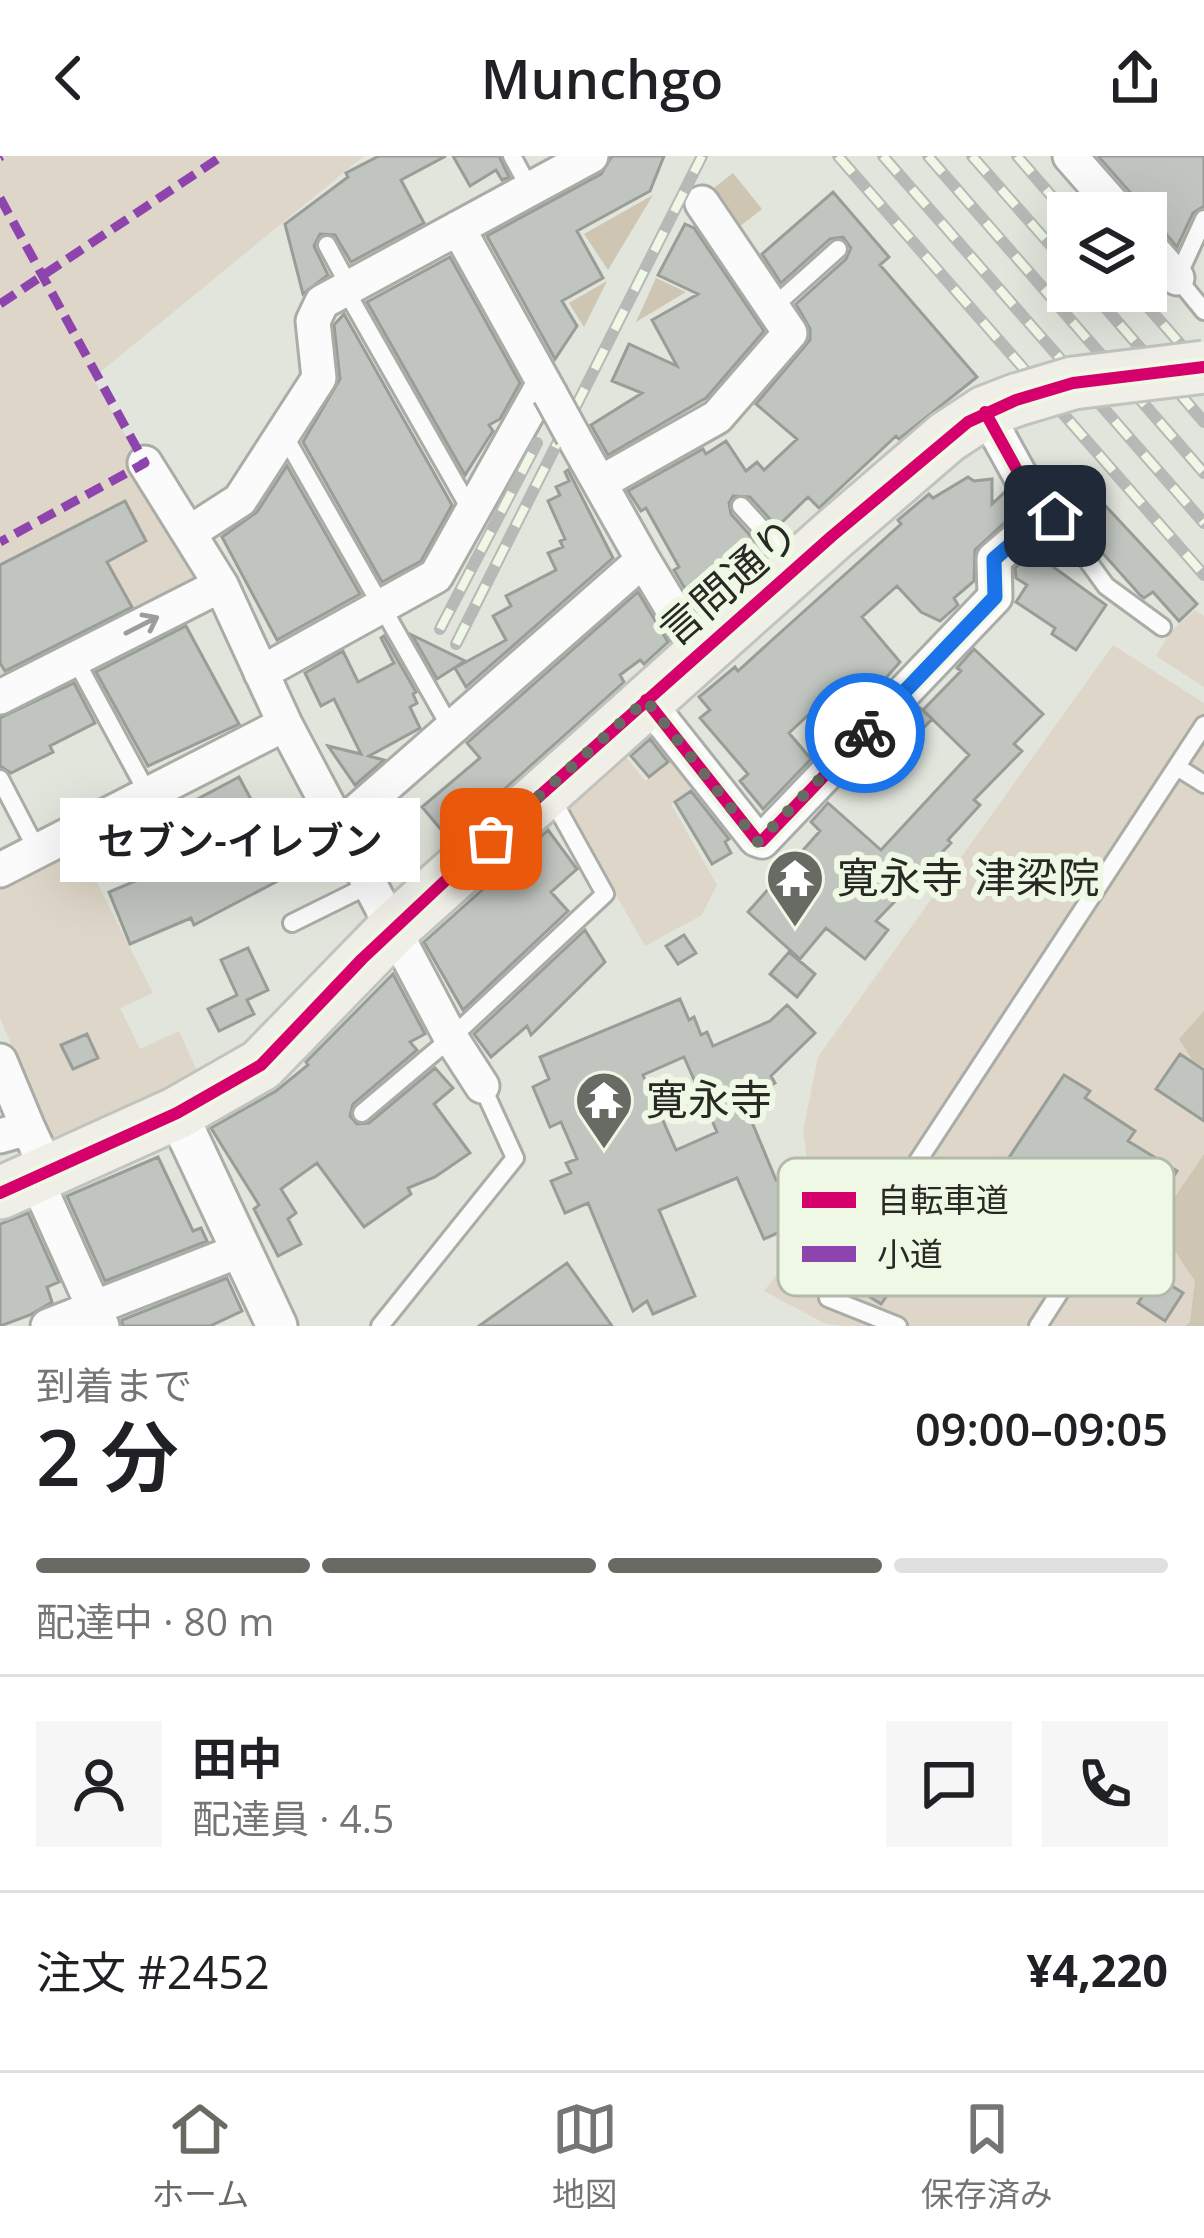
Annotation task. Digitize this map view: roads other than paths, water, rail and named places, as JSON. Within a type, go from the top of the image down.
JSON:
[{"type":"main road","name":"言問通り","points":[[22,1161],[177,1113],[260,1065],[383,905],[547,789],[946,437],[1001,406],[1073,383],[1204,367]]},
{"type":"street","points":[[189,532],[240,500],[320,378],[313,321],[322,302],[591,156]]},
{"type":"street","points":[[1070,156],[1102,192]]},
{"type":"street","points":[[600,483],[717,417],[790,333],[702,203]]},
{"type":"street","points":[[458,228],[643,560],[687,633],[703,650]]},
{"type":"street","points":[[1167,267],[1177,278]]},
{"type":"street","points":[[261,673],[436,576],[470,509],[547,389]]},
{"type":"street","points":[[646,700],[761,841],[995,597],[994,559],[1043,517],[1001,406]]},
{"type":"street","points":[[145,463],[221,585],[285,724],[482,1086]]},
{"type":"street","points":[[340,826],[643,560]]},
{"type":"street","points":[[0,697],[221,585]]},
{"type":"street","points":[[0,870],[285,724]]},
{"type":"street","points":[[0,1061],[22,1161],[99,1318]]},
{"type":"street","points":[[177,1113],[277,1326]]},
{"type":"street","points":[[48,1326],[99,1318],[242,1250]]},
{"type":"lane","points":[[512,156],[530,189]]},
{"type":"lane","points":[[1204,219],[1177,278],[1204,311]]},
{"type":"lane","points":[[327,245],[470,509]]},
{"type":"lane","points":[[772,308],[838,249]]},
{"type":"lane","points":[[284,435],[452,730]]},
{"type":"lane","points":[[741,506],[797,566]]},
{"type":"lane","points":[[1043,517],[1055,516],[1106,586],[1162,627]]},
{"type":"lane","points":[[76,658],[147,792]]},
{"type":"lane","points":[[920,1158],[1204,725]]},
{"type":"lane","points":[[1177,766],[1204,784]]},
{"type":"lane","points":[[0,779],[38,850]]},
{"type":"lane","points":[[362,1113],[452,1038],[605,894],[547,789]]},
{"type":"lane","points":[[292,922],[383,905]]},
{"type":"lane","points":[[380,1326],[515,1157],[482,1086]]},
{"type":"lane","points":[[829,1296],[898,1326]]},
{"type":"lane","points":[[1038,1326],[1057,1296]]},
{"type":"railway","points":[[456,644],[702,156]]},
{"type":"railway","points":[[838,156],[1204,575]]},
{"type":"railway","points":[[883,156],[1204,523]]},
{"type":"railway","points":[[928,156],[1204,473]]},
{"type":"railway","points":[[972,156],[1047,241]]},
{"type":"railway","points":[[1017,156],[1048,192]]},
{"type":"railway","points":[[1109,312],[1204,422]]},
{"type":"railway","points":[[1152,312],[1204,371]]},
{"type":"railway","points":[[440,629],[537,443]]},
{"type":"place","name":"セブン-イレブン","points":[[491,839]]},
{"type":"place","name":"寛永寺 津梁院","points":[[795,929]]},
{"type":"place","name":"寛永寺","points":[[604,1151]]}]
